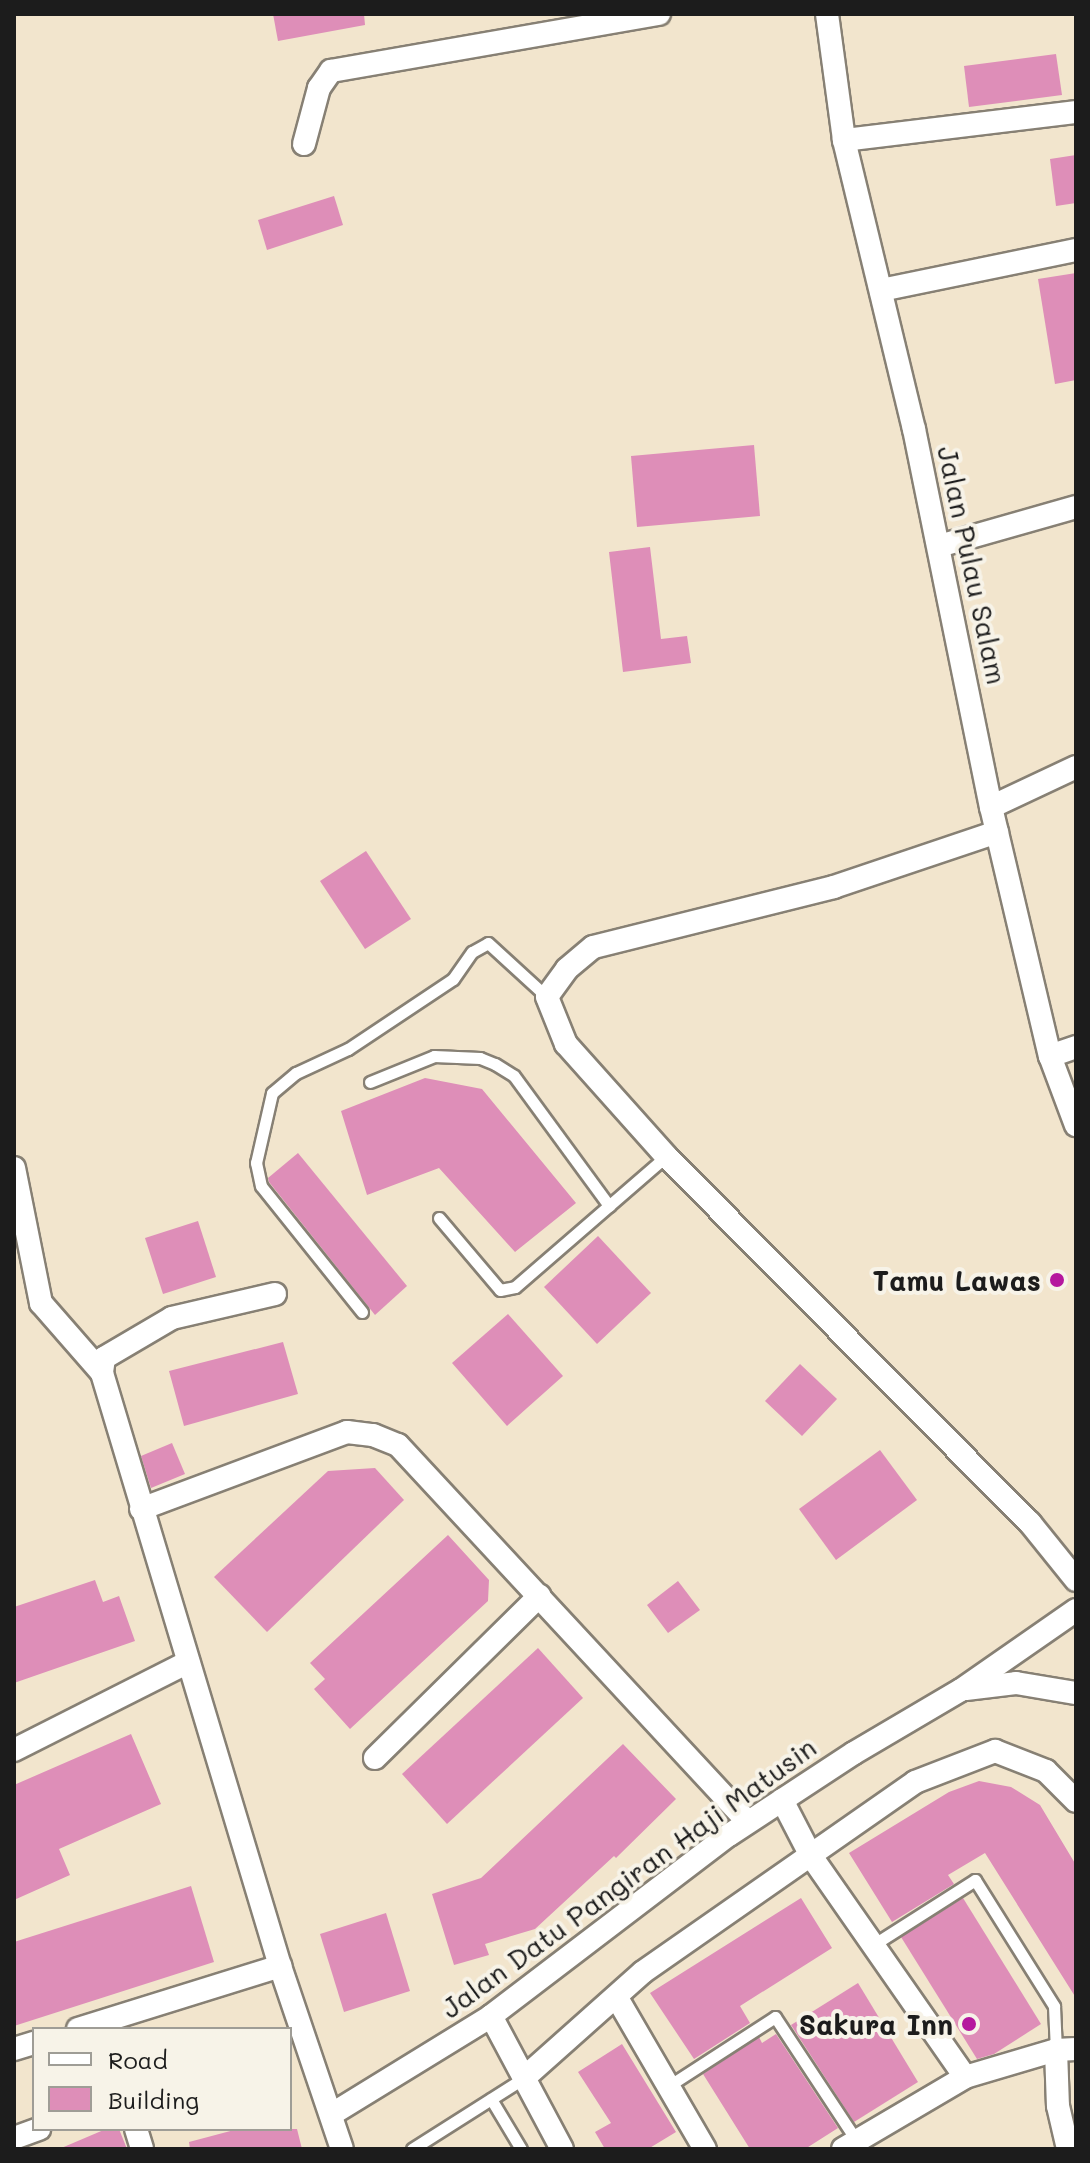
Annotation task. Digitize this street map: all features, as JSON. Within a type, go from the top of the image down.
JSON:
[{"type":"street","points":[[304,144],[319,88],[331,71],[659,14]]},
{"type":"street","name":"Jalan Pulau Salam","points":[[827,14],[844,140],[939,546],[991,807],[1050,1056],[1076,1125]]},
{"type":"street","points":[[844,140],[1076,112]]},
{"type":"street","points":[[881,290],[1076,250]]},
{"type":"street","points":[[939,546],[1076,507]]},
{"type":"street","points":[[991,807],[1076,767]]},
{"type":"street","points":[[997,832],[834,887],[593,947],[567,969],[547,997],[566,1044],[666,1156],[1030,1523],[1076,1580]]},
{"type":"street","points":[[1050,1056],[1076,1047]]},
{"type":"street","points":[[14,1168],[41,1303],[102,1373]]},
{"type":"street","points":[[275,1294],[172,1318],[104,1358],[102,1373],[280,1966],[342,2149]]},
{"type":"street","points":[[141,1509],[347,1432],[373,1435],[398,1445],[748,1822]]},
{"type":"street","points":[[375,1758],[539,1596]]},
{"type":"street","name":"Jalan Datu Pangiran Haji Matusin","points":[[332,2114],[491,2016],[748,1822],[961,1690],[1076,1610]]},
{"type":"street","points":[[14,1750],[188,1662]]},
{"type":"street","points":[[961,1690],[1016,1683],[1076,1693]]},
{"type":"street","points":[[524,2078],[643,1972],[915,1782],[995,1751],[1046,1771],[1076,1801]]},
{"type":"street","points":[[782,1800],[811,1856],[965,2077]]},
{"type":"street","points":[[84,2027],[280,1966]]},
{"type":"street","points":[[617,1998],[705,2149]]},
{"type":"street","points":[[491,2016],[562,2149]]},
{"type":"street","points":[[850,2144],[965,2077],[1066,2050],[1058,2106],[1068,2149]]},
{"type":"street","points":[[14,2138],[33,2131]]},
{"type":"lane","points":[[362,1312],[261,1186],[256,1163],[272,1093],[296,1073],[348,1049],[453,979],[472,952],[488,943],[547,997]]},
{"type":"lane","points":[[370,1082],[434,1056],[480,1058],[495,1064],[514,1076],[609,1206]]},
{"type":"lane","points":[[439,1218],[500,1290],[515,1287],[666,1156]]},
{"type":"lane","points":[[873,1945],[975,1880],[1054,2006],[1066,2050]]},
{"type":"lane","points":[[670,2085],[775,2017],[850,2144]]},
{"type":"lane","points":[[412,2149],[524,2078]]},
{"type":"lane","points":[[491,2099],[521,2149]]},
{"type":"building","points":[[273,14],[364,14],[365,25],[278,41]]},
{"type":"building","points":[[1056,54],[1062,95],[969,107],[964,66]]},
{"type":"building","points":[[1076,155],[1076,203],[1056,206],[1050,159]]},
{"type":"building","points":[[334,196],[343,225],[267,250],[258,220]]},
{"type":"building","points":[[1076,273],[1076,380],[1055,384],[1038,279]]},
{"type":"building","points":[[754,445],[760,516],[637,527],[631,456]]},
{"type":"building","points":[[650,547],[661,639],[687,636],[691,663],[623,672],[609,552]]},
{"type":"building","points":[[366,851],[411,919],[365,949],[320,881]]},
{"type":"building","points":[[425,1078],[482,1089],[576,1203],[515,1252],[439,1168],[367,1195],[341,1111]]},
{"type":"building","points":[[298,1153],[407,1286],[375,1315],[269,1182],[268,1178]]},
{"type":"building","points":[[198,1221],[216,1277],[163,1294],[145,1238]]},
{"type":"building","points":[[598,1236],[651,1293],[597,1344],[544,1287]]},
{"type":"building","points":[[508,1314],[563,1376],[507,1426],[452,1363]]},
{"type":"building","points":[[283,1342],[298,1394],[184,1426],[169,1371]]},
{"type":"building","points":[[800,1364],[837,1399],[802,1436],[765,1401]]},
{"type":"building","points":[[172,1443],[185,1474],[151,1488],[141,1456]]},
{"type":"building","points":[[880,1450],[917,1500],[836,1560],[799,1509]]},
{"type":"building","points":[[375,1468],[404,1500],[267,1632],[214,1577],[328,1471]]},
{"type":"building","points":[[448,1535],[489,1580],[488,1601],[350,1729],[314,1689],[325,1679],[310,1663]]},
{"type":"building","points":[[95,1580],[103,1602],[119,1596],[135,1641],[14,1683],[14,1607]]},
{"type":"building","points":[[678,1581],[700,1610],[668,1633],[647,1605]]},
{"type":"building","points":[[538,1648],[583,1698],[447,1824],[402,1774]]},
{"type":"building","points":[[131,1734],[161,1804],[59,1849],[70,1875],[14,1900],[14,1785]]},
{"type":"building","points":[[623,1744],[676,1799],[616,1858],[614,1856],[535,1929],[485,1944],[489,1955],[454,1965],[432,1894],[481,1878]]},
{"type":"building","points":[[979,1781],[1011,1787],[1040,1805],[1076,1865],[1076,1998],[985,1853],[948,1875],[954,1884],[892,1922],[849,1853],[949,1792]]},
{"type":"building","points":[[191,1886],[214,1962],[14,2026],[14,1942]]},
{"type":"building","points":[[801,1898],[832,1948],[740,2006],[750,2023],[694,2059],[650,1993]]},
{"type":"building","points":[[963,1898],[1041,2024],[994,2054],[977,2059],[901,1937]]},
{"type":"building","points":[[386,1913],[410,1991],[344,2012],[320,1934]]},
{"type":"building","points":[[858,1983],[918,2082],[854,2122],[791,2025]]},
{"type":"building","points":[[776,2034],[838,2128],[805,2149],[750,2149],[703,2074],[759,2037],[762,2043]]},
{"type":"building","points":[[622,2044],[676,2132],[648,2149],[605,2149],[595,2132],[611,2123],[578,2072]]},
{"type":"building","points":[[297,2129],[302,2149],[190,2149],[189,2142],[230,2131]]},
{"type":"building","points":[[101,2131],[120,2131],[127,2149],[59,2149]]},
{"type":"place","name":"Tamu Lawas","points":[[1057,1280]]},
{"type":"place","name":"Sakura Inn","points":[[969,2024]]}]
